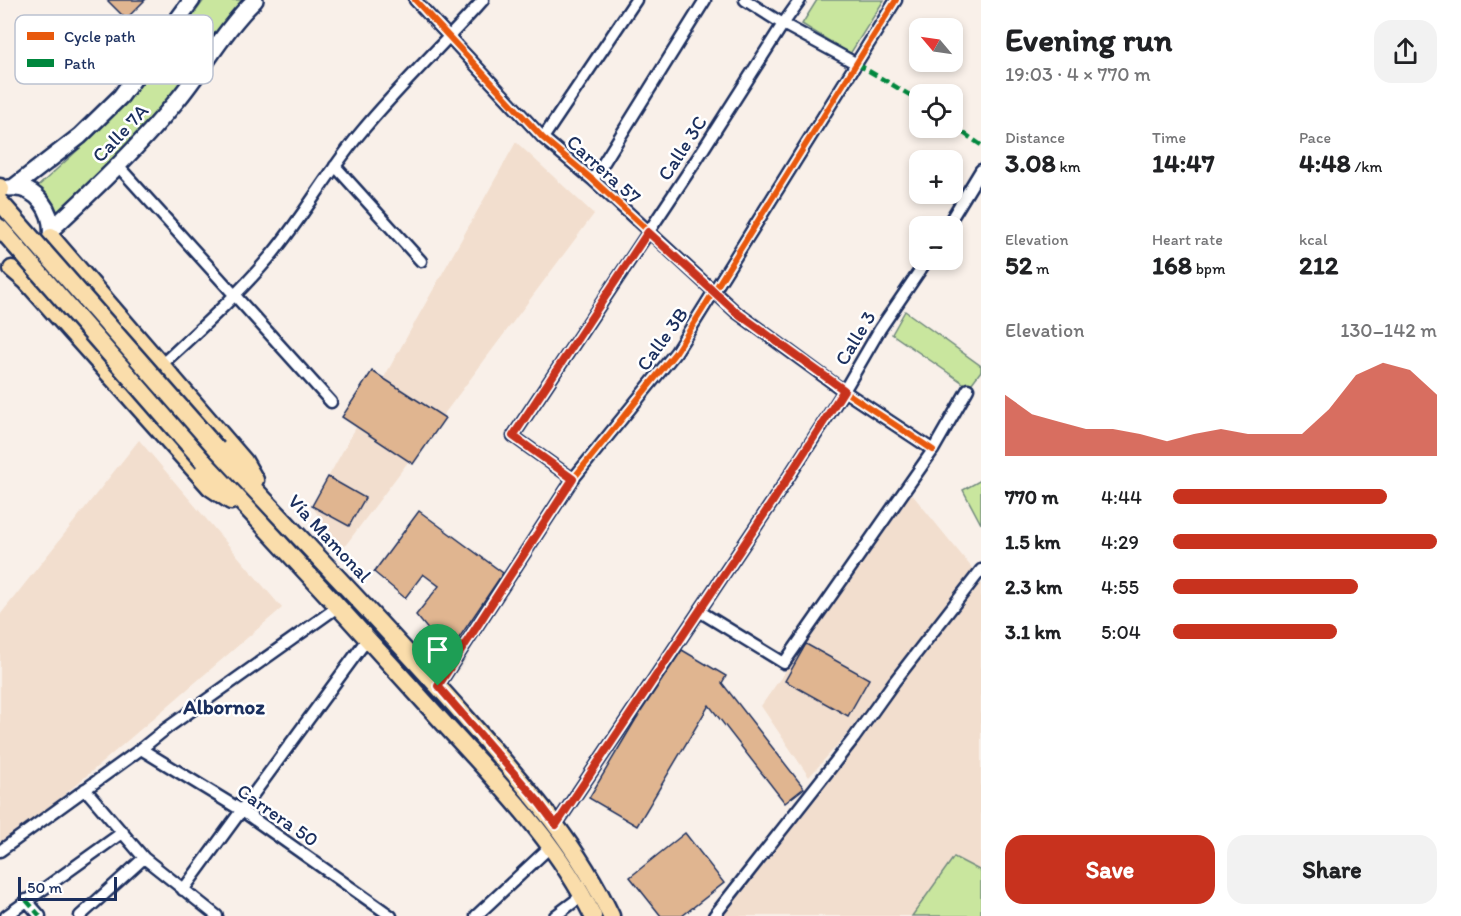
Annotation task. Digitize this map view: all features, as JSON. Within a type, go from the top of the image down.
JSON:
[{"type":"main road","name":"Vía Mamonal","points":[[3,191],[217,449],[438,686],[538,801],[585,866],[611,916]]},
{"type":"main road","name":"Vía Mamonal","points":[[0,228],[203,461],[339,606],[505,789],[551,846],[583,895],[593,916]]},
{"type":"main road","points":[[51,233],[160,366],[244,460],[269,504]]},
{"type":"main road","points":[[6,268],[26,281],[210,487],[255,517]]},
{"type":"street","name":"Calle 7A","points":[[181,15],[192,0]]},
{"type":"street","name":"Calle 7A","points":[[213,51],[255,0]]},
{"type":"street","name":"Carrera 57","points":[[415,0],[543,138],[593,180],[736,312],[844,390],[933,450]]},
{"type":"street","points":[[160,366],[236,296],[274,252],[304,213],[335,166],[386,102],[483,0]]},
{"type":"street","points":[[543,138],[636,0]]},
{"type":"street","points":[[593,180],[705,0]]},
{"type":"street","points":[[745,0],[783,24],[856,64]]},
{"type":"street","name":"Calle 3C","points":[[573,479],[513,436],[800,0]]},
{"type":"street","name":"Calle 3B","points":[[438,686],[573,479],[676,352],[896,0]]},
{"type":"street","name":"Calle 7A","points":[[3,191],[80,136],[121,96],[130,84]]},
{"type":"street","name":"Calle 7A","points":[[6,268],[24,267],[33,262],[47,247],[51,233],[119,167],[190,84]]},
{"type":"street","points":[[335,166],[421,261]]},
{"type":"street","points":[[119,167],[331,402]]},
{"type":"street","points":[[953,216],[981,170]]},
{"type":"street","points":[[3,191],[26,190],[41,201],[50,217],[51,233]]},
{"type":"street","name":"Calle 3","points":[[556,825],[773,501],[880,329],[920,270]]},
{"type":"street","points":[[699,611],[784,663],[933,450],[968,389]]},
{"type":"street","points":[[714,916],[854,738],[894,682],[981,570]]},
{"type":"street","points":[[0,851],[167,728],[339,606]]},
{"type":"street","points":[[183,890],[368,638]]},
{"type":"street","name":"Carrera 50","points":[[141,749],[241,810],[391,916]]},
{"type":"street","points":[[85,789],[144,858],[216,916]]},
{"type":"street","points":[[6,916],[123,832]]},
{"type":"street","points":[[476,916],[551,846]]},
{"type":"street","points":[[80,916],[144,858]]},
{"type":"street","points":[[555,916],[583,895]]},
{"type":"street","points":[[26,900],[40,916]]},
{"type":"shaded area","points":[[516,142],[594,214],[342,550],[312,506]]},
{"type":"shaded area","points":[[139,440],[282,608],[0,850],[0,615]]},
{"type":"shaded area","points":[[911,493],[981,579],[981,871],[954,857],[912,916],[710,916],[872,706],[809,777],[761,706]]},
{"type":"green space","points":[[204,0],[247,0],[213,46],[213,15],[193,15]]},
{"type":"green space","points":[[817,0],[884,0],[850,54],[802,24]]},
{"type":"green space","points":[[141,84],[184,84],[115,164],[56,220],[33,191],[129,99]]},
{"type":"green space","points":[[905,311],[981,366],[981,371],[969,387],[892,334]]},
{"type":"green space","points":[[981,480],[981,524],[963,490]]},
{"type":"green space","points":[[954,857],[981,871],[981,916],[912,916]]},
{"type":"building","points":[[107,0],[145,0],[130,15],[122,15]]},
{"type":"building","points":[[372,371],[445,418],[413,464],[342,417]]},
{"type":"building","points":[[328,477],[365,498],[349,526],[312,506]]},
{"type":"building","points":[[419,511],[503,573],[457,641],[430,632],[416,615],[439,586],[423,574],[405,598],[374,572]]},
{"type":"building","points":[[806,644],[869,679],[848,716],[785,681]]},
{"type":"building","points":[[682,650],[726,676],[722,683],[804,788],[785,803],[709,705],[637,826],[589,798],[636,719]]},
{"type":"building","points":[[685,833],[724,883],[682,916],[661,916],[630,877]]},
{"type":"marked path","points":[[857,64],[909,95]]},
{"type":"marked path","points":[[963,133],[981,145]]},
{"type":"marked path","points":[[26,900],[40,916]]},
{"type":"cycle path","points":[[415,0],[543,138],[593,180],[736,312],[844,391],[933,450]]},
{"type":"cycle path","points":[[438,686],[573,479],[676,352],[896,0]]},
{"type":"district","name":"Albornoz","points":[[224,706]]},
{"type":"route","points":[[648,232],[736,312],[844,390],[773,501],[556,825],[538,801],[438,686],[573,479],[513,436],[648,232]]}]
